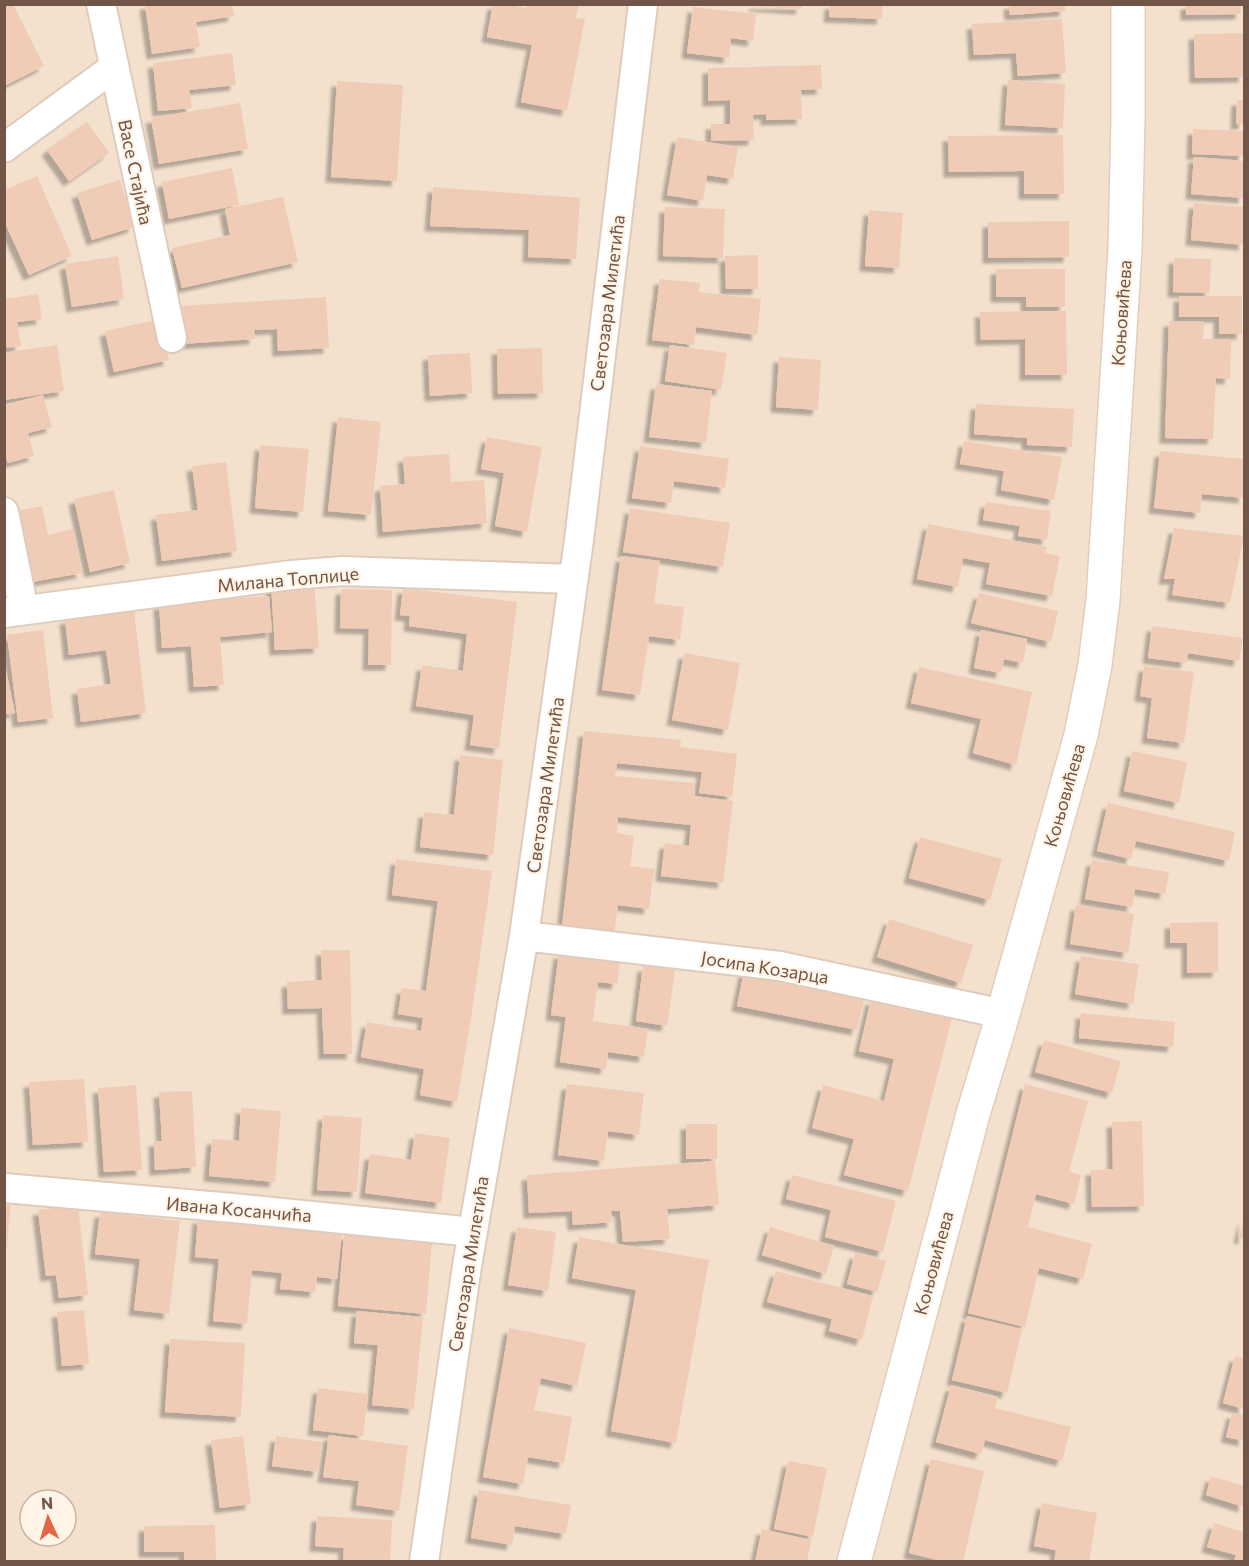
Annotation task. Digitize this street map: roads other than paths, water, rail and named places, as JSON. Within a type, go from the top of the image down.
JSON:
[{"type":"main road","name":"Коњовићева","points":[[854,1562],[930,1274],[1081,735],[1095,665],[1102,610],[1125,250],[1128,4]]},
{"type":"street","name":"Васе Стајића","points":[[102,4],[172,338]]},
{"type":"street","name":"Светозара Милетића","points":[[424,1562],[473,1232],[524,936],[573,579],[643,4]]},
{"type":"street","points":[[4,147],[114,68]]},
{"type":"street","points":[[4,512],[14,611]]},
{"type":"street","name":"Милана Топлице","points":[[14,611],[291,575],[343,571],[573,579]]},
{"type":"street","name":"Јосипа Козарца","points":[[524,936],[780,966],[1003,1014]]},
{"type":"street","name":"Ивана Косанчића","points":[[4,1188],[473,1232]]}]
